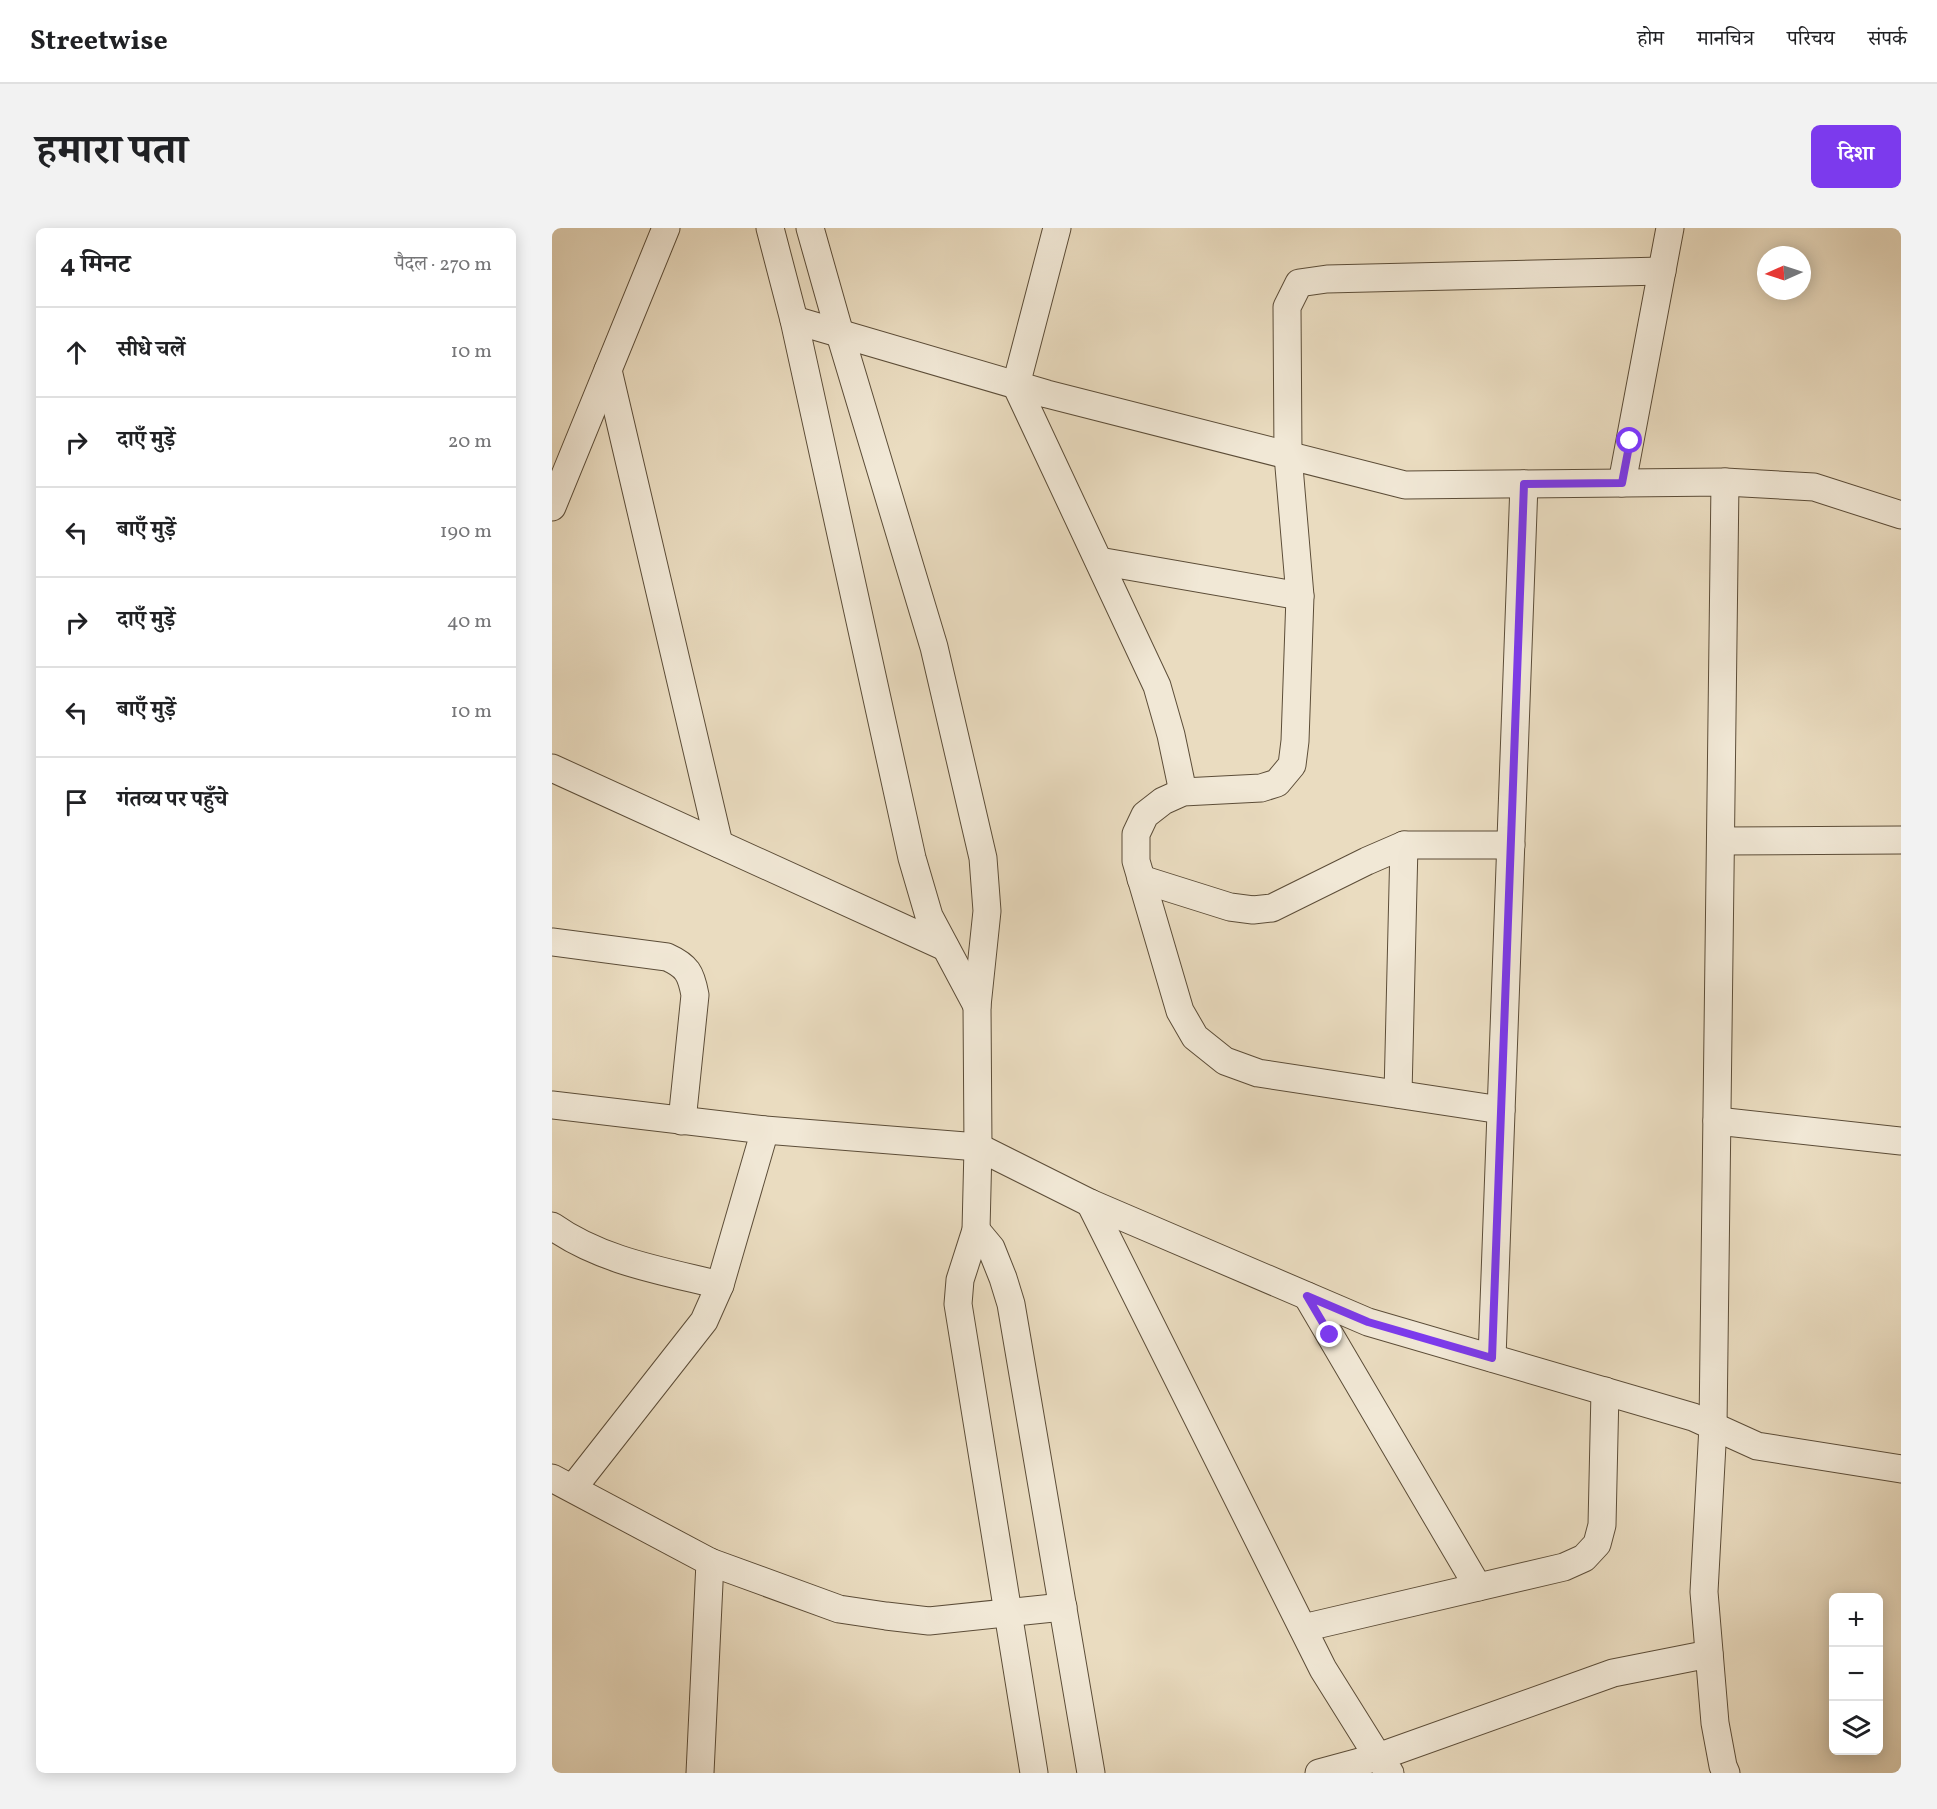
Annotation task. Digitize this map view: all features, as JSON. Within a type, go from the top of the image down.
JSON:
[{"type":"street","points":[[552,507],[666,228]]},
{"type":"street","points":[[770,228],[794,320],[912,858],[929,916],[976,1006]]},
{"type":"street","points":[[810,228],[934,647],[983,858],[987,911],[976,1006],[978,1147],[976,1230],[960,1280],[958,1304],[1034,1773]]},
{"type":"street","points":[[1057,228],[1016,385],[1157,686],[1171,735],[1183,792]]},
{"type":"street","points":[[1622,483],[1670,228]]},
{"type":"street","points":[[1501,1110],[1258,1072],[1225,1061],[1195,1037],[1180,1011],[1136,861],[1136,834],[1145,815],[1163,801],[1183,792],[1261,788],[1277,783],[1292,765],[1295,741],[1300,596],[1288,455],[1287,307],[1299,283],[1327,279],[1662,271]]},
{"type":"street","points":[[794,320],[1016,385],[1406,485],[1725,482],[1815,486],[1900,511]]},
{"type":"street","points":[[608,370],[718,844]]},
{"type":"street","points":[[1725,482],[1713,1426],[1704,1592],[1715,1723],[1726,1773]]},
{"type":"street","points":[[1492,1358],[1524,484]]},
{"type":"street","points":[[1099,561],[1300,596]]},
{"type":"street","points":[[552,768],[945,947]]},
{"type":"street","points":[[1720,841],[1901,840]]},
{"type":"street","points":[[1141,879],[1230,907],[1253,910],[1272,908],[1404,845],[1511,845]]},
{"type":"street","points":[[1398,1094],[1404,845]]},
{"type":"street","points":[[552,942],[667,957],[682,964],[692,979],[695,995],[682,1121]]},
{"type":"street","points":[[552,1105],[765,1130],[978,1147],[1090,1203],[1368,1322],[1694,1417],[1757,1446],[1901,1469]]},
{"type":"street","points":[[1717,1121],[1901,1141]]},
{"type":"street","points":[[765,1130],[720,1285],[704,1321],[562,1484],[710,1562],[839,1609],[929,1621],[1063,1607]]},
{"type":"street","points":[[1090,1203],[1323,1669],[1384,1765]]},
{"type":"street","points":[[552,1226],[570,1240],[631,1263],[720,1285]]},
{"type":"street","points":[[976,1230],[991,1248],[1011,1304],[1091,1773]]},
{"type":"street","points":[[1307,1296],[1478,1587]]},
{"type":"street","points":[[1303,1628],[1564,1567],[1584,1558],[1597,1544],[1602,1525],[1605,1391]]},
{"type":"street","points":[[700,1773],[710,1562]]},
{"type":"street","points":[[1319,1773],[1384,1765],[1613,1673],[1709,1654]]},
{"type":"route","points":[[1330,1335],[1307,1296],[1368,1322],[1492,1358],[1524,484],[1622,483],[1630,441]]}]
